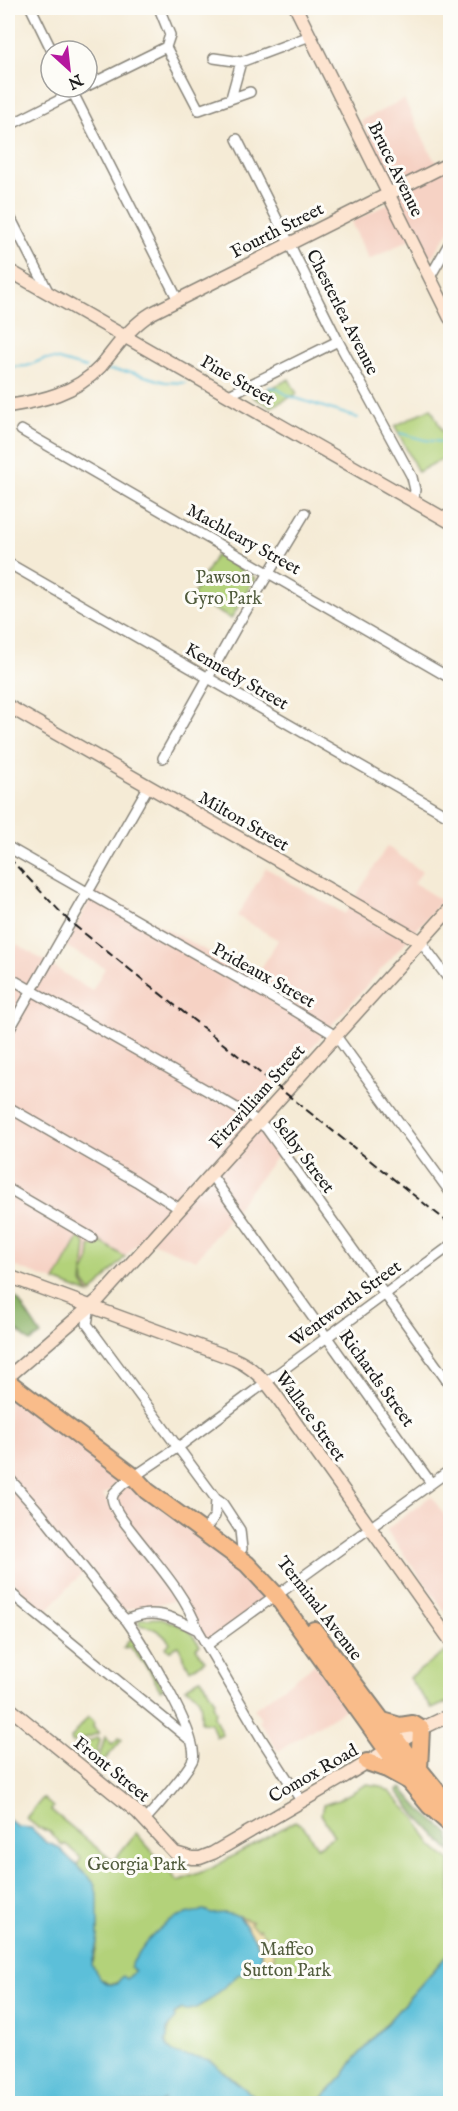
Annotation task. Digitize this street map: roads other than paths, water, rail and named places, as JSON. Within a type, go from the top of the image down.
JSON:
[{"type":"highway","name":"Terminal Avenue","points":[[8,1382],[133,1476],[147,1491],[247,1564],[280,1592],[383,1721],[393,1746]]},
{"type":"highway","name":"Terminal Avenue","points":[[133,1476],[153,1483],[256,1560],[393,1746]]},
{"type":"highway","points":[[383,1721],[400,1726],[413,1724],[421,1729],[415,1776]]},
{"type":"highway","points":[[393,1746],[415,1776],[429,1805],[450,1824]]},
{"type":"highway","points":[[367,1762],[415,1776],[450,1803]]},
{"type":"street","points":[[31,8],[46,39]]},
{"type":"street","points":[[99,80],[166,47],[170,35],[159,8]]},
{"type":"street","name":"Bruce Avenue","points":[[296,8],[450,318]]},
{"type":"street","points":[[214,58],[241,62],[310,36]]},
{"type":"street","points":[[166,47],[199,110],[250,92]]},
{"type":"street","points":[[231,98],[241,62]]},
{"type":"street","points":[[8,126],[56,99]]},
{"type":"street","points":[[77,99],[178,300]]},
{"type":"street","name":"Chesterlea Avenue","points":[[237,139],[338,341],[412,477],[415,490],[413,501]]},
{"type":"street","name":"Fourth Street","points":[[8,406],[51,397],[83,382],[101,366],[125,336],[142,320],[450,163]]},
{"type":"street","points":[[8,213],[49,293]]},
{"type":"street","points":[[430,277],[450,242]]},
{"type":"street","name":"Pine Street","points":[[8,270],[450,522]]},
{"type":"street","points":[[229,395],[338,341]]},
{"type":"street","name":"Machleary Street","points":[[21,430],[450,678]]},
{"type":"street","points":[[163,758],[305,513]]},
{"type":"street","name":"Kennedy Street","points":[[8,563],[450,817]]},
{"type":"street","name":"Milton Street","points":[[8,706],[421,942],[450,981]]},
{"type":"street","points":[[8,1032],[148,787]]},
{"type":"street","name":"Prideaux Street","points":[[8,847],[336,1036],[450,1192]]},
{"type":"street","name":"Fitzwilliam Street","points":[[8,1377],[90,1307],[450,909]]},
{"type":"street","name":"Selby Street","points":[[8,977],[208,1091],[258,1122],[268,1131],[450,1385]]},
{"type":"street","points":[[8,1107],[180,1209]]},
{"type":"street","name":"Richards Street","points":[[210,1175],[431,1483]]},
{"type":"street","points":[[8,1189],[92,1238]]},
{"type":"street","name":"Wentworth Street","points":[[198,1630],[194,1619],[165,1575],[115,1507],[112,1498],[114,1493],[133,1476],[178,1447],[450,1246]]},
{"type":"street","name":"Wallace Street","points":[[8,1276],[240,1362],[258,1374],[450,1640]]},
{"type":"street","points":[[90,1307],[87,1324],[216,1499],[223,1504],[240,1530],[242,1549]]},
{"type":"street","points":[[207,1645],[450,1470]]},
{"type":"street","points":[[8,1477],[41,1514],[126,1620],[145,1648],[192,1742],[194,1753],[190,1765],[145,1820]]},
{"type":"street","points":[[209,1524],[215,1516],[216,1499]]},
{"type":"street","points":[[8,1591],[192,1742]]},
{"type":"street","points":[[126,1620],[147,1613],[157,1614],[198,1630],[261,1738],[302,1802]]},
{"type":"street","name":"Front Street","points":[[8,1707],[145,1820],[175,1853],[192,1858]]},
{"type":"street","points":[[168,1721],[176,1708]]},
{"type":"street","name":"Comox Road","points":[[192,1858],[200,1858],[213,1853],[421,1729],[450,1715]]},
{"type":"water","points":[[8,1819],[18,1827],[31,1828],[46,1842],[58,1847],[94,1883],[98,1897],[98,1937],[92,1965],[98,1976],[107,1984],[116,1984],[123,1976],[127,1979],[135,1971],[130,1967],[136,1956],[161,1928],[171,1921],[194,1912],[207,1911],[211,1914],[224,1913],[239,1916],[260,1950],[259,1973],[239,1974],[210,2000],[196,2008],[185,2011],[181,2009],[174,2015],[175,2018],[167,2030],[165,2040],[168,2047],[177,2054],[209,2060],[262,2103],[8,2103]]},
{"type":"water","points":[[450,1952],[450,2103],[318,2103],[344,2075],[354,2060]]},
{"type":"waterway","points":[[8,367],[27,366],[44,359],[55,359],[86,368]]},
{"type":"waterway","points":[[108,370],[131,372],[165,382],[185,383]]},
{"type":"waterway","points":[[269,387],[276,388],[289,396],[358,418]]},
{"type":"waterway","points":[[400,433],[425,440],[450,443]]},
{"type":"railway","points":[[8,857],[70,922],[450,1224]]},
{"type":"park label","name":"Pawson Gyro Park","points":[[223,587]]},
{"type":"park label","name":"Georgia Park","points":[[137,1864]]},
{"type":"park label","name":"Maffeo Sutton Park","points":[[287,1959]]}]
